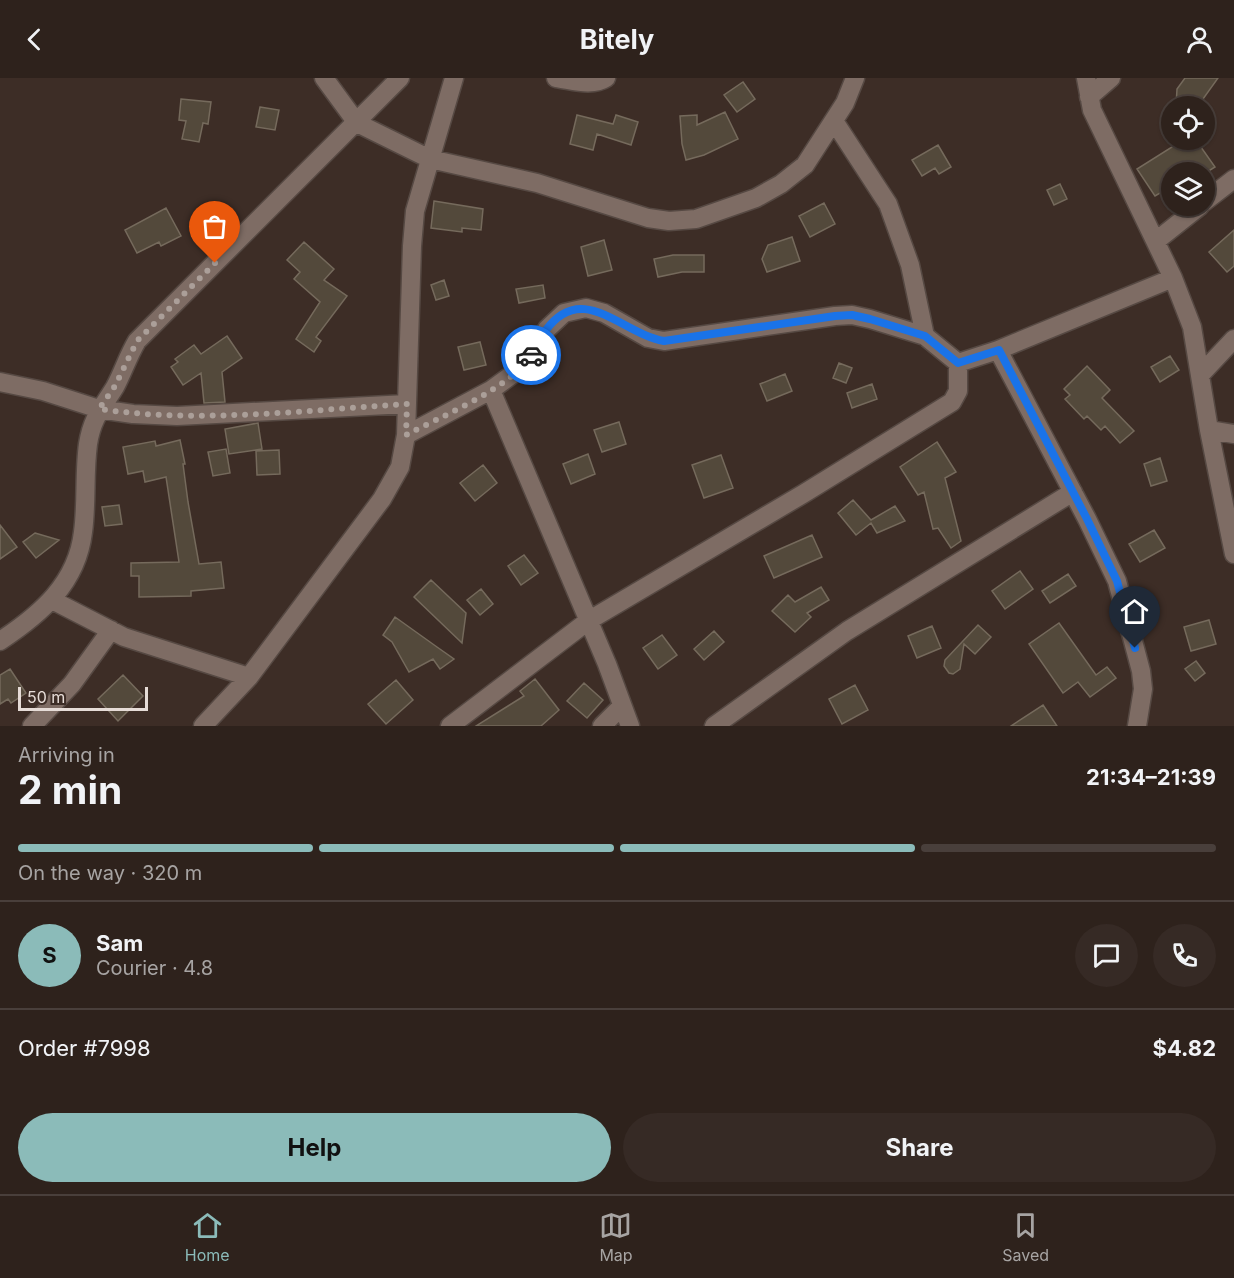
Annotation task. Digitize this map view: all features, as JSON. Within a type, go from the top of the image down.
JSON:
[{"type":"street","points":[[324,78],[357,123],[430,159],[537,183],[648,218],[669,221],[696,219],[756,198],[781,184],[805,165],[845,103],[855,78]]},
{"type":"street","points":[[0,641],[24,625],[52,600],[79,556],[83,531],[88,444],[94,419],[115,386],[137,341],[400,78]]},
{"type":"street","points":[[203,726],[249,676],[382,499],[400,467],[406,435],[415,211],[454,78]]},
{"type":"street","points":[[556,78],[588,83],[600,82],[606,78]]},
{"type":"street","points":[[1086,78],[1092,110],[1156,241],[1192,327],[1202,374],[1209,430],[1234,554]]},
{"type":"street","points":[[1089,97],[1111,78]]},
{"type":"street","points":[[834,121],[888,204],[910,265],[925,336]]},
{"type":"street","points":[[1215,194],[1234,179]]},
{"type":"street","points":[[1156,241],[1187,216]]},
{"type":"street","points":[[958,363],[999,350],[1173,278]]},
{"type":"street","points":[[406,435],[491,390],[524,366],[547,329],[564,313],[586,308],[604,313],[648,338],[664,341],[852,315],[925,336],[958,363]]},
{"type":"street","points":[[1202,374],[1234,339]]},
{"type":"street","points":[[999,350],[1117,581],[1141,671],[1143,689],[1137,726]]},
{"type":"street","points":[[450,726],[588,621],[803,494],[952,402],[958,391],[958,363]]},
{"type":"street","points":[[0,382],[43,391],[99,409],[133,414],[177,416],[407,404]]},
{"type":"street","points":[[491,390],[630,726]]},
{"type":"street","points":[[1209,430],[1234,434]]},
{"type":"street","points":[[714,726],[847,631],[1073,492]]},
{"type":"street","points":[[52,600],[124,637],[249,676]]},
{"type":"street","points":[[32,726],[72,684],[111,630]]},
{"type":"street","points":[[602,726],[622,706]]},
{"type":"building","points":[[1185,78],[1218,78],[1205,96],[1177,96],[1177,89]]},
{"type":"building","points":[[743,82],[755,99],[737,112],[724,95]]},
{"type":"building","points":[[181,99],[211,102],[208,124],[203,123],[199,142],[182,139],[186,121],[179,120]]},
{"type":"building","points":[[260,107],[279,110],[275,130],[256,127]]},
{"type":"building","points":[[725,112],[738,139],[704,155],[686,160],[682,144],[680,116],[697,115],[697,125]]},
{"type":"building","points":[[577,115],[613,124],[616,115],[638,122],[631,145],[597,134],[593,150],[570,144]]},
{"type":"building","points":[[938,145],[951,167],[939,174],[935,168],[922,176],[912,160]]},
{"type":"building","points":[[1167,150],[1203,150],[1211,162],[1161,162],[1161,192],[1155,196],[1137,169]]},
{"type":"building","points":[[1060,184],[1067,199],[1054,205],[1047,190]]},
{"type":"building","points":[[434,201],[483,209],[481,230],[462,228],[462,232],[431,228]]},
{"type":"building","points":[[824,203],[835,224],[810,237],[799,216]]},
{"type":"building","points":[[166,208],[181,236],[161,246],[159,242],[137,253],[125,230]]},
{"type":"building","points":[[1234,230],[1234,266],[1227,272],[1209,252]]},
{"type":"building","points":[[792,237],[800,261],[767,272],[762,259],[768,245]]},
{"type":"building","points":[[604,240],[612,270],[588,276],[581,247]]},
{"type":"building","points":[[304,242],[334,269],[324,280],[347,296],[316,337],[321,341],[314,352],[296,339],[320,302],[294,279],[300,272],[287,260]]},
{"type":"building","points":[[673,255],[704,255],[704,272],[682,272],[658,277],[654,259]]},
{"type":"building","points":[[444,280],[449,296],[436,300],[431,285]]},
{"type":"building","points":[[543,285],[545,298],[519,303],[516,289]]},
{"type":"building","points":[[227,336],[242,358],[222,372],[225,402],[204,403],[201,373],[183,385],[171,367],[178,362],[175,359],[194,345],[201,354]]},
{"type":"building","points":[[480,342],[486,365],[464,370],[458,347]]},
{"type":"building","points":[[1170,356],[1179,370],[1160,382],[1151,367]]},
{"type":"building","points":[[839,363],[852,368],[846,383],[833,378]]},
{"type":"building","points":[[1087,366],[1110,390],[1102,398],[1134,431],[1120,443],[1105,426],[1101,430],[1087,416],[1084,419],[1065,399],[1070,395],[1064,389]]},
{"type":"building","points":[[785,374],[792,391],[767,401],[760,384]]},
{"type":"building","points":[[872,384],[877,399],[852,408],[847,393]]},
{"type":"building","points":[[619,422],[626,444],[602,452],[594,430]]},
{"type":"building","points":[[258,423],[262,449],[229,454],[225,429]]},
{"type":"building","points":[[180,440],[199,564],[221,562],[224,588],[191,591],[191,596],[139,597],[139,576],[131,576],[131,563],[179,562],[166,477],[145,482],[143,471],[128,474],[123,447],[155,441],[156,446]]},
{"type":"building","points":[[937,442],[956,472],[945,478],[961,541],[951,548],[938,528],[933,529],[924,492],[918,495],[900,467]]},
{"type":"building","points":[[226,449],[230,473],[213,476],[208,452]]},
{"type":"building","points":[[279,450],[280,474],[257,475],[256,451]]},
{"type":"building","points":[[588,454],[595,474],[571,484],[563,464]]},
{"type":"building","points":[[721,455],[733,488],[704,498],[692,465]]},
{"type":"building","points":[[1160,458],[1167,481],[1151,486],[1144,464]]},
{"type":"building","points":[[483,465],[497,483],[475,501],[460,483]]},
{"type":"building","points":[[853,500],[871,520],[895,506],[905,521],[877,533],[871,523],[856,535],[838,513]]},
{"type":"building","points":[[119,505],[122,524],[105,526],[102,507]]},
{"type":"building","points":[[0,525],[17,547],[0,559]]},
{"type":"building","points":[[1154,530],[1165,548],[1140,562],[1129,544]]},
{"type":"building","points":[[35,533],[59,540],[36,558],[23,542]]},
{"type":"building","points":[[812,535],[822,557],[774,578],[764,556]]},
{"type":"building","points":[[524,555],[538,573],[521,585],[508,566]]},
{"type":"building","points":[[1020,571],[1033,589],[1005,609],[992,591]]},
{"type":"building","points":[[1068,574],[1076,586],[1050,603],[1042,591]]},
{"type":"building","points":[[431,580],[466,613],[462,643],[414,597]]},
{"type":"building","points":[[821,587],[829,600],[807,613],[811,617],[795,632],[772,611],[788,595],[795,602]]},
{"type":"building","points":[[481,589],[493,604],[480,615],[467,600]]},
{"type":"building","points":[[395,617],[454,659],[440,669],[433,659],[409,672],[392,642],[383,635]]},
{"type":"building","points":[[1209,620],[1216,644],[1191,651],[1184,627]]},
{"type":"building","points":[[1059,623],[1096,675],[1107,667],[1116,678],[1090,697],[1078,682],[1063,693],[1029,644]]},
{"type":"building","points":[[978,625],[991,637],[975,654],[964,644],[960,669],[953,674],[949,673],[944,666],[945,660]]},
{"type":"building","points":[[932,626],[941,648],[917,658],[908,636]]},
{"type":"building","points":[[714,631],[724,642],[704,660],[694,649]]},
{"type":"building","points":[[662,635],[677,655],[658,669],[643,648]]},
{"type":"building","points":[[1196,661],[1205,673],[1195,681],[1185,669]]},
{"type":"building","points":[[10,669],[26,693],[11,703],[8,699],[0,704],[0,675]]},
{"type":"building","points":[[123,675],[143,696],[118,721],[98,699]]},
{"type":"building","points":[[535,679],[559,710],[541,726],[476,726],[524,696],[520,691]]},
{"type":"building","points":[[396,680],[413,700],[386,724],[368,704]]},
{"type":"building","points":[[584,683],[603,700],[587,718],[567,701]]},
{"type":"building","points":[[855,685],[868,710],[842,724],[829,699]]},
{"type":"building","points":[[1043,705],[1057,726],[1011,726]]},
{"type":"way so far","points":[[215,263],[137,341],[115,386],[99,409],[133,414],[177,416],[407,404],[406,435],[491,390],[524,366],[531,355]]},
{"type":"route","points":[[531,355],[547,329],[564,313],[586,308],[604,313],[648,338],[664,341],[852,315],[925,336],[958,363],[999,350],[1117,581],[1135,648]]}]
